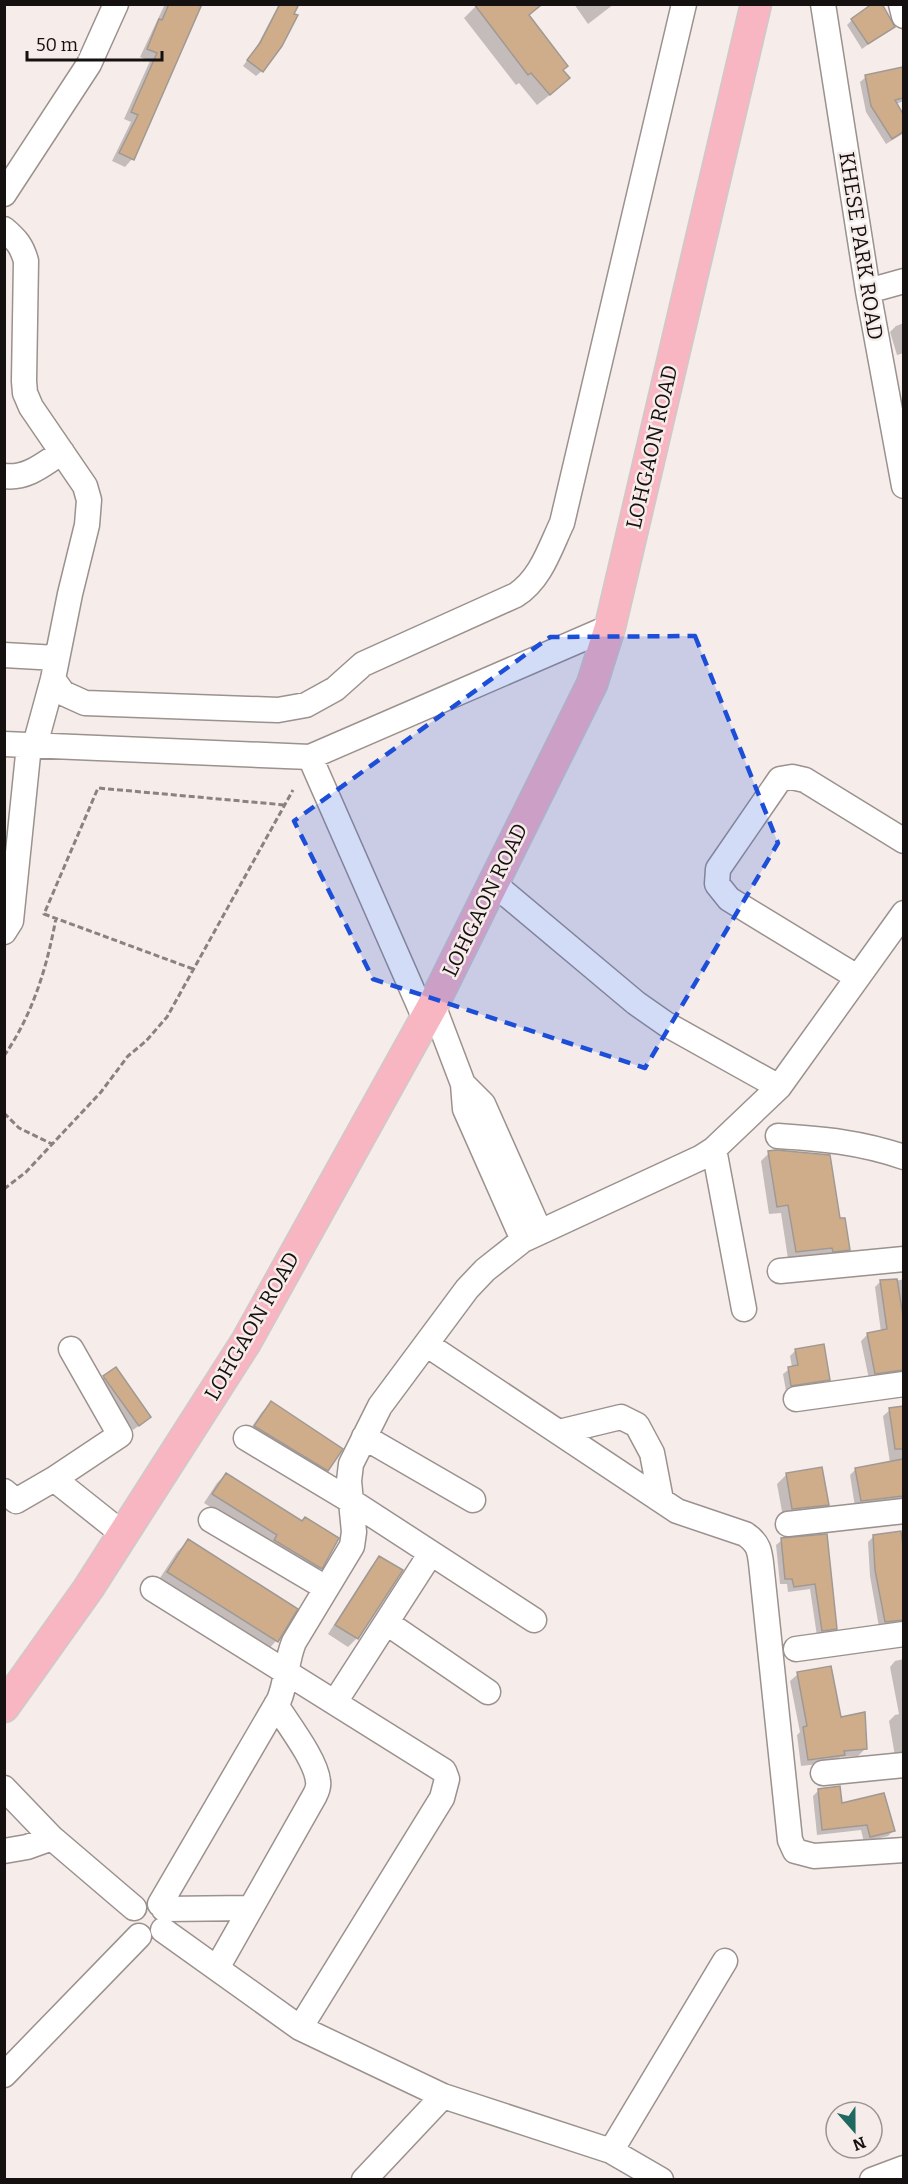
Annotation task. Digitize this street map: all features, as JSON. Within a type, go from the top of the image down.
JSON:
[{"type":"main road","name":"LOHGAON ROAD","points":[[4,1707],[88,1589],[246,1342],[429,1012],[592,684],[610,627],[756,4]]},
{"type":"street","points":[[4,194],[89,64],[116,4]]},
{"type":"street","points":[[55,668],[63,693],[85,702],[278,710],[295,708],[306,705],[335,689],[363,664],[527,588],[536,576],[562,523],[684,4]]},
{"type":"street","name":"KHESE PARK ROAD","points":[[823,4],[868,291],[896,406],[903,486]]},
{"type":"street","points":[[901,4],[903,16]]},
{"type":"street","points":[[4,229],[16,240],[26,261],[14,379],[86,486],[89,500],[55,668],[32,745],[11,921],[4,932]]},
{"type":"street","points":[[868,291],[903,281]]},
{"type":"street","points":[[4,476],[22,476],[62,452]]},
{"type":"street","points":[[4,744],[310,757],[610,627]]},
{"type":"street","points":[[4,656],[55,668]]},
{"type":"street","points":[[310,757],[463,1084],[483,1104],[532,1236]]},
{"type":"street","points":[[857,977],[729,899],[717,884],[718,869],[780,779],[786,778],[805,780],[903,840]]},
{"type":"street","points":[[493,883],[636,1003],[666,1024],[779,1088]]},
{"type":"street","points":[[661,2180],[611,2151],[443,2097],[300,2028],[217,1968],[163,1914],[147,1901],[134,1908],[130,1916],[133,1929],[139,1935],[152,1936],[163,1914],[284,1689],[289,1654],[294,1642],[352,1546],[354,1532],[349,1481],[351,1464],[364,1437],[380,1406],[467,1289],[485,1270],[532,1236],[700,1158],[714,1149],[779,1088],[903,913]]},
{"type":"street","points":[[778,1136],[835,1140],[877,1148],[903,1157]]},
{"type":"street","points":[[714,1149],[744,1309]]},
{"type":"street","points":[[780,1271],[903,1259]]},
{"type":"street","points":[[426,1344],[677,1511],[745,1534],[754,1540],[759,1550],[790,1840],[795,1851],[802,1855],[814,1856],[903,1851]]},
{"type":"street","points":[[4,1491],[16,1501],[120,1436],[71,1349]]},
{"type":"street","points":[[796,1399],[903,1384]]},
{"type":"street","points":[[559,1432],[621,1417],[637,1425],[652,1453],[661,1500]]},
{"type":"street","points":[[364,1437],[473,1500]]},
{"type":"street","points":[[246,1438],[351,1501],[534,1620]]},
{"type":"street","points":[[54,1479],[123,1534]]},
{"type":"street","points":[[788,1524],[903,1511]]},
{"type":"street","points":[[211,1520],[326,1588]]},
{"type":"street","points":[[335,1702],[431,1553]]},
{"type":"street","points":[[153,1589],[444,1771],[447,1779],[442,1798],[300,2028]]},
{"type":"street","points":[[387,1623],[488,1692]]},
{"type":"street","points":[[796,1649],[903,1634]]},
{"type":"street","points":[[217,1968],[318,1786],[318,1779],[306,1751],[276,1705]]},
{"type":"street","points":[[823,1773],[903,1765]]},
{"type":"street","points":[[4,1788],[52,1838],[134,1908]]},
{"type":"street","points":[[4,1851],[27,1847],[52,1838]]},
{"type":"street","points":[[163,1914],[250,1908]]},
{"type":"street","points":[[4,2075],[139,1935]]},
{"type":"street","points":[[611,2151],[725,1961]]},
{"type":"street","points":[[364,2180],[443,2097]]},
{"type":"street","points":[[872,2180],[903,2168]]},
{"type":"path","points":[[193,969],[44,914],[98,788],[285,805]]},
{"type":"path","points":[[4,1189],[26,1172],[101,1092],[128,1056],[146,1041],[167,1017],[293,790]]},
{"type":"path","points":[[4,1056],[15,1040],[48,962],[56,918]]},
{"type":"path","points":[[4,1113],[19,1128],[52,1144]]},
{"type":"highlighted area","points":[[695,636],[778,843],[645,1068],[373,979],[294,821],[550,637]]},
{"type":"building","points":[[169,4],[202,4],[134,160],[119,153],[138,115],[131,112],[157,53],[147,49],[159,19],[162,20]]},
{"type":"building","points":[[280,4],[299,4],[294,14],[298,15],[282,46],[263,72],[247,60],[260,43]]},
{"type":"building","points":[[474,4],[542,4],[529,15],[568,66],[563,70],[570,78],[550,95],[531,73],[528,75]]},
{"type":"building","points":[[872,4],[882,4],[895,27],[868,44],[851,19]]},
{"type":"building","points":[[903,67],[903,98],[895,100],[903,114],[903,132],[892,139],[871,106],[865,75]]},
{"type":"building","points":[[768,1151],[830,1155],[840,1218],[845,1218],[850,1250],[833,1252],[832,1248],[796,1252],[788,1205],[777,1207]]},
{"type":"building","points":[[897,1279],[903,1316],[903,1370],[875,1374],[867,1333],[887,1329],[880,1280]]},
{"type":"building","points":[[824,1344],[830,1380],[791,1386],[788,1367],[798,1365],[795,1349]]},
{"type":"building","points":[[116,1367],[151,1417],[139,1426],[103,1376]]},
{"type":"building","points":[[271,1401],[343,1449],[328,1471],[254,1426]]},
{"type":"building","points":[[903,1406],[903,1449],[895,1449],[889,1408]]},
{"type":"building","points":[[903,1459],[903,1496],[861,1501],[855,1468]]},
{"type":"building","points":[[822,1467],[829,1505],[792,1509],[786,1473]]},
{"type":"building","points":[[226,1473],[302,1521],[305,1517],[339,1538],[322,1569],[274,1540],[277,1535],[212,1494]]},
{"type":"building","points":[[901,1531],[903,1620],[885,1622],[875,1570],[873,1535]]},
{"type":"building","points":[[827,1534],[837,1629],[822,1631],[815,1584],[794,1587],[792,1579],[785,1579],[781,1538]]},
{"type":"building","points":[[188,1539],[298,1609],[278,1642],[167,1572]]},
{"type":"building","points":[[379,1556],[403,1570],[358,1639],[335,1625]]},
{"type":"building","points":[[831,1666],[841,1717],[865,1712],[867,1749],[844,1751],[845,1755],[808,1760],[803,1727],[807,1726],[797,1672]]},
{"type":"building","points":[[840,1786],[842,1803],[884,1793],[895,1831],[870,1837],[867,1825],[822,1830],[818,1789]]}]
